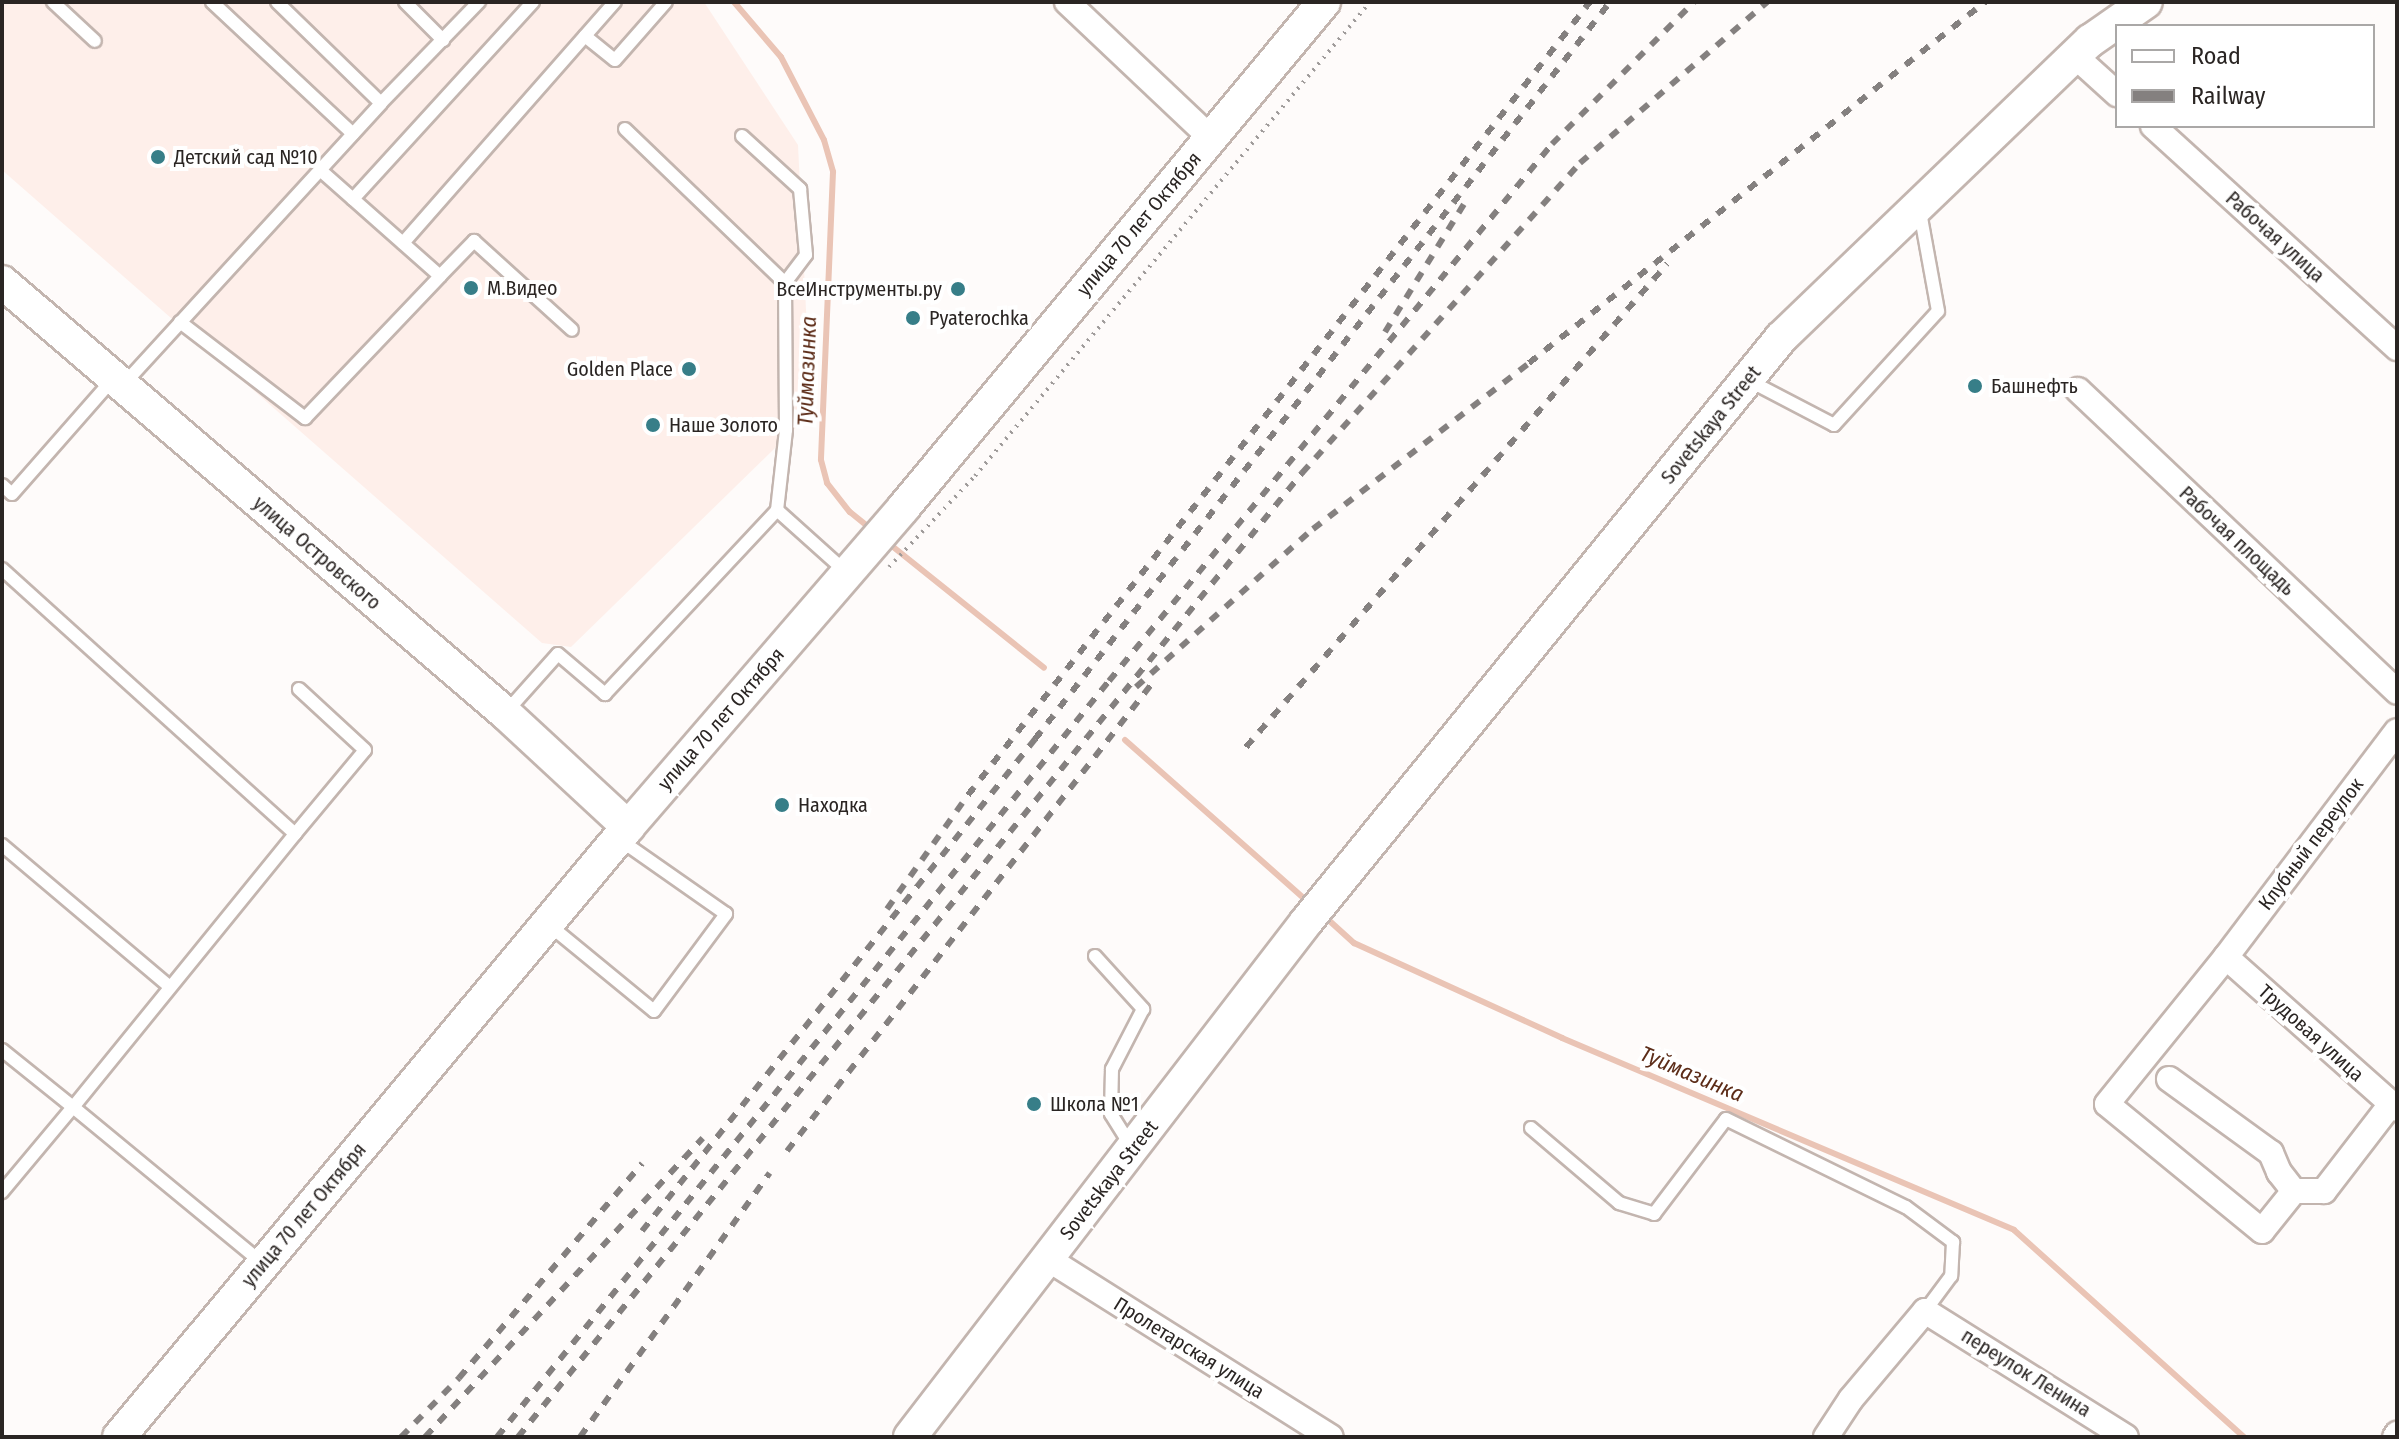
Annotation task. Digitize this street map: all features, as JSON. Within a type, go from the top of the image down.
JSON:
[{"type":"street","points":[[1067,2],[1210,137]]},
{"type":"street","name":"улица 70 лет Октября","points":[[119,1437],[623,833],[867,564],[904,507],[1324,2]]},
{"type":"street","name":"Sovetskaya Street","points":[[2117,24],[2146,2]]},
{"type":"street","name":"Sovetskaya Street","points":[[910,1437],[1134,1151],[1316,910],[1781,338],[2075,56],[2115,26]]},
{"type":"street","points":[[2075,56],[2115,92]]},
{"type":"street","name":"Рабочая улица","points":[[2155,128],[2397,348]]},
{"type":"street","name":"улица Островского","points":[[2,282],[505,713],[623,833]]},
{"type":"street","name":"Рабочая площадь","points":[[2078,390],[2397,692]]},
{"type":"street","name":"Клубный переулок","points":[[2294,1191],[2262,1231],[2107,1104],[2226,957],[2397,731]]},
{"type":"street","name":"Трудовая улица","points":[[2226,957],[2394,1106]]},
{"type":"street","points":[[2169,1079],[2271,1153],[2279,1172],[2294,1191],[2324,1191],[2394,1106]]},
{"type":"street","name":"Пролетарская улица","points":[[1048,1259],[1331,1437]]},
{"type":"street","points":[[1826,1437],[1851,1399],[1925,1311]]},
{"type":"street","name":"переулок Ленина","points":[[1925,1311],[2126,1437]]},
{"type":"lane","points":[[53,2],[95,41]]},
{"type":"lane","points":[[212,2],[353,134]]},
{"type":"lane","points":[[277,2],[381,103]]},
{"type":"lane","points":[[405,2],[443,40]]},
{"type":"lane","points":[[2,506],[7,489],[180,322],[381,103],[479,2]]},
{"type":"lane","points":[[353,199],[533,2]]},
{"type":"lane","points":[[403,243],[615,2]]},
{"type":"lane","points":[[585,36],[615,60],[666,2]]},
{"type":"lane","points":[[625,129],[785,283]]},
{"type":"lane","points":[[505,713],[558,654],[605,694],[777,510],[786,430],[785,283],[806,255],[800,189],[742,136]]},
{"type":"lane","points":[[320,170],[440,276]]},
{"type":"lane","points":[[1748,380],[1834,425],[1938,311],[1919,205]]},
{"type":"lane","points":[[180,322],[305,418],[474,241],[572,330]]},
{"type":"lane","points":[[777,510],[867,564]]},
{"type":"lane","points":[[2,569],[295,834]]},
{"type":"lane","points":[[2,1192],[365,750],[299,689]]},
{"type":"lane","points":[[548,924],[654,1011],[726,914],[623,833]]},
{"type":"lane","points":[[2,845],[170,987]]},
{"type":"lane","points":[[1095,956],[1143,1009],[1112,1069],[1111,1114],[1134,1151]]},
{"type":"lane","points":[[2,1050],[263,1264]]},
{"type":"lane","points":[[1531,1128],[1619,1203],[1654,1214],[1726,1119],[1906,1207],[1953,1242],[1951,1276],[1925,1311]]},
{"type":"path","points":[[867,564],[975,476],[1370,2]]},
{"type":"shaded area","points":[[2,2],[704,2],[798,145],[811,413],[571,647],[542,643],[2,170]]},
{"type":"waterway","name":"Туймазинка","points":[[734,2],[781,57],[824,140],[833,172],[821,460],[827,483],[850,512],[872,530]]},
{"type":"waterway","name":"Туймазинка","points":[[887,542],[1044,668]]},
{"type":"waterway","name":"Туймазинка","points":[[1125,740],[1308,902]]},
{"type":"waterway","name":"Туймазинка","points":[[1323,915],[1354,943],[1562,1038],[2014,1230],[2244,1437]]},
{"type":"railway","points":[[887,909],[968,795],[1590,2]]},
{"type":"railway","points":[[642,1231],[1035,739],[1610,2]]},
{"type":"railway","points":[[497,1437],[1109,681],[1552,144],[1694,2]]},
{"type":"railway","points":[[518,1437],[1302,473],[1580,163],[1767,2]]},
{"type":"railway","points":[[1136,687],[1313,529],[1529,363],[1985,2]]},
{"type":"railway","points":[[1385,332],[1469,196]]},
{"type":"railway","points":[[1246,747],[1667,264]]},
{"type":"railway","points":[[787,1151],[1154,681]]},
{"type":"railway","points":[[425,1437],[703,1138]]},
{"type":"railway","points":[[401,1437],[459,1378],[642,1164]]},
{"type":"railway","points":[[580,1437],[770,1173]]},
{"type":"place","name":"Детский сад №10","points":[[158,157]]},
{"type":"place","name":"М.Видео","points":[[471,288]]},
{"type":"place","name":"ВсеИнструменты.ру","points":[[958,289]]},
{"type":"place","name":"Pyaterochka","points":[[913,318]]},
{"type":"place","name":"Golden Place","points":[[689,369]]},
{"type":"place","name":"Башнефть","points":[[1975,386]]},
{"type":"place","name":"Наше Золото","points":[[653,425]]},
{"type":"place","name":"Находка","points":[[782,805]]},
{"type":"place","name":"Школа №1","points":[[1034,1104]]}]
